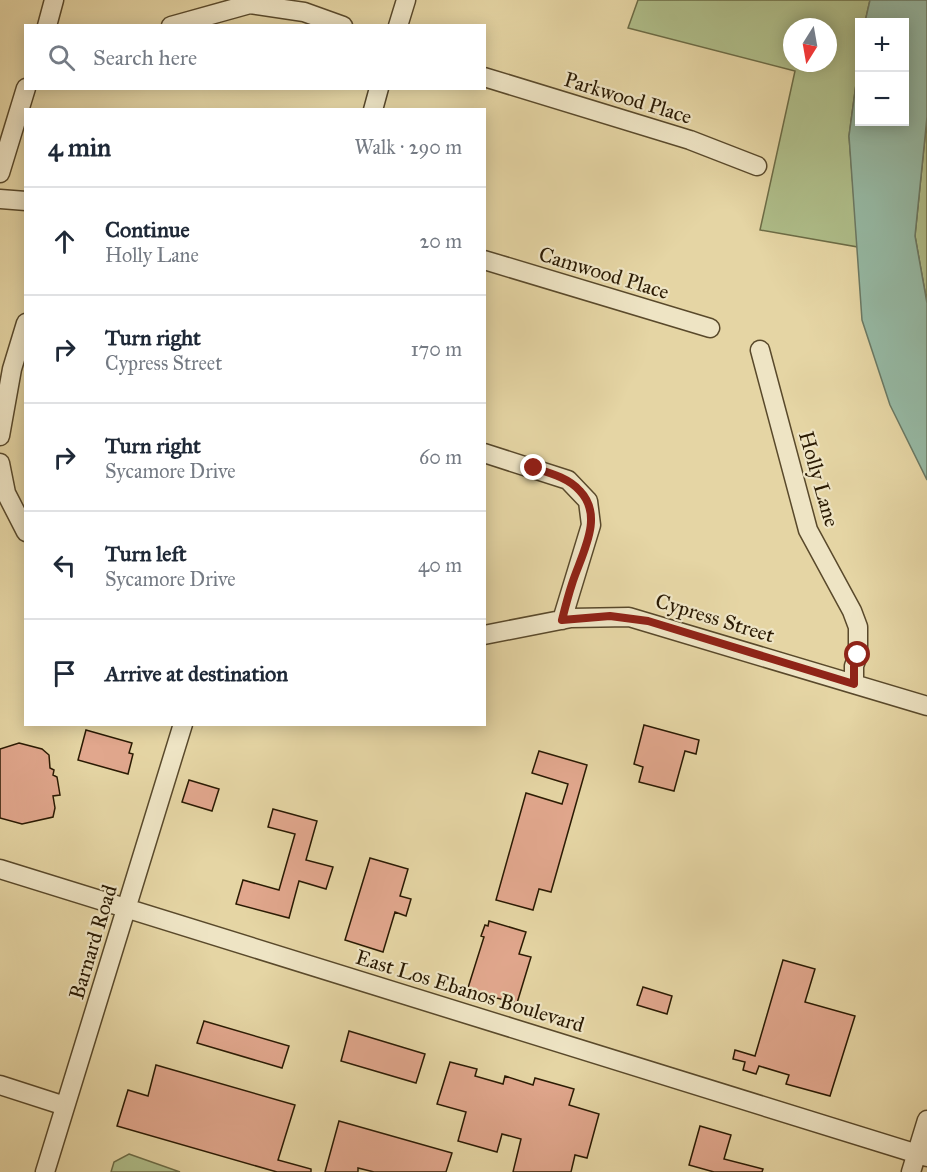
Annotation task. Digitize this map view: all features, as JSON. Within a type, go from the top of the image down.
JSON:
[{"type":"street","points":[[47,24],[54,0]]},
{"type":"street","points":[[399,24],[406,0]]},
{"type":"street","points":[[178,24],[250,4],[304,12],[337,24]]},
{"type":"street","name":"Parkwood Place","points":[[486,78],[690,140],[757,166]]},
{"type":"street","points":[[0,173],[25,90]]},
{"type":"street","points":[[374,108],[378,90]]},
{"type":"street","points":[[0,199],[24,201]]},
{"type":"street","name":"Camwood Place","points":[[486,261],[710,328]]},
{"type":"street","points":[[0,436],[6,367],[24,327]]},
{"type":"street","name":"Holly Lane","points":[[759,350],[808,530],[858,627],[858,655],[854,666],[854,684]]},
{"type":"street","points":[[486,454],[568,480],[588,501],[591,525],[562,620]]},
{"type":"street","points":[[0,463],[6,493],[24,528]]},
{"type":"street","name":"Cypress Street","points":[[486,635],[562,620],[610,616],[648,621],[927,706]]},
{"type":"street","name":"Barnard Road","points":[[45,1172],[182,726]]},
{"type":"street","name":"East Los Ebanos Boulevard","points":[[0,869],[922,1155]]},
{"type":"street","points":[[0,1085],[65,1106]]},
{"type":"street","points":[[911,1172],[922,1155],[927,1120]]},
{"type":"shaded area","points":[[638,0],[870,0],[866,18],[855,18],[855,92],[849,136],[858,247],[760,230],[795,72],[837,72],[837,18],[783,18],[783,68],[628,28]]},
{"type":"shaded area","points":[[870,0],[927,0],[927,117],[915,236],[927,303],[927,480],[890,405],[862,320],[849,136],[855,92],[855,126],[909,126],[909,18],[866,18]]},
{"type":"shaded area","points":[[927,117],[927,303],[915,236]]},
{"type":"shaded area","points":[[129,1154],[180,1172],[111,1172],[114,1162]]},
{"type":"building","points":[[644,725],[699,740],[696,754],[685,751],[674,791],[639,782],[643,767],[634,764]]},
{"type":"building","points":[[86,730],[132,743],[129,753],[133,754],[128,774],[78,760]]},
{"type":"building","points":[[19,743],[42,749],[49,755],[50,768],[54,770],[53,775],[57,777],[60,795],[53,796],[55,808],[53,817],[22,824],[0,818],[0,749]]},
{"type":"building","points":[[539,751],[587,765],[551,892],[539,889],[533,910],[496,900],[526,793],[562,804],[568,784],[532,773]]},
{"type":"building","points":[[189,780],[219,789],[212,811],[182,802]]},
{"type":"building","points":[[273,809],[317,821],[306,860],[333,867],[326,889],[299,881],[289,918],[236,904],[243,880],[279,890],[295,834],[268,827]]},
{"type":"building","points":[[370,858],[408,869],[400,896],[411,899],[406,916],[395,912],[383,952],[345,940]]},
{"type":"building","points":[[489,921],[526,932],[519,954],[531,957],[517,1003],[467,991],[484,937],[481,936]]},
{"type":"building","points":[[783,960],[815,969],[805,1002],[855,1016],[830,1096],[786,1084],[789,1075],[759,1066],[756,1074],[743,1070],[745,1062],[733,1059],[735,1050],[755,1056]]},
{"type":"building","points":[[643,987],[672,996],[667,1014],[637,1005]]},
{"type":"building","points":[[204,1021],[289,1046],[282,1068],[197,1043]]},
{"type":"building","points":[[349,1031],[425,1054],[416,1083],[341,1061]]},
{"type":"building","points":[[450,1062],[477,1069],[475,1076],[503,1084],[505,1076],[533,1085],[535,1078],[574,1089],[569,1105],[599,1114],[587,1158],[575,1155],[571,1172],[513,1172],[521,1139],[502,1134],[497,1152],[458,1141],[466,1112],[437,1104]]},
{"type":"building","points":[[156,1065],[295,1105],[278,1160],[311,1169],[311,1172],[277,1172],[117,1126],[128,1090],[148,1096]]},
{"type":"building","points":[[339,1121],[452,1153],[446,1172],[374,1172],[358,1168],[358,1172],[325,1172]]},
{"type":"building","points":[[700,1126],[731,1135],[724,1159],[763,1169],[762,1172],[714,1172],[689,1165]]},
{"type":"route","points":[[534,468],[568,480],[588,501],[592,513],[588,539],[571,585],[562,620],[610,616],[648,621],[854,684],[856,676],[854,666],[858,655]]}]
